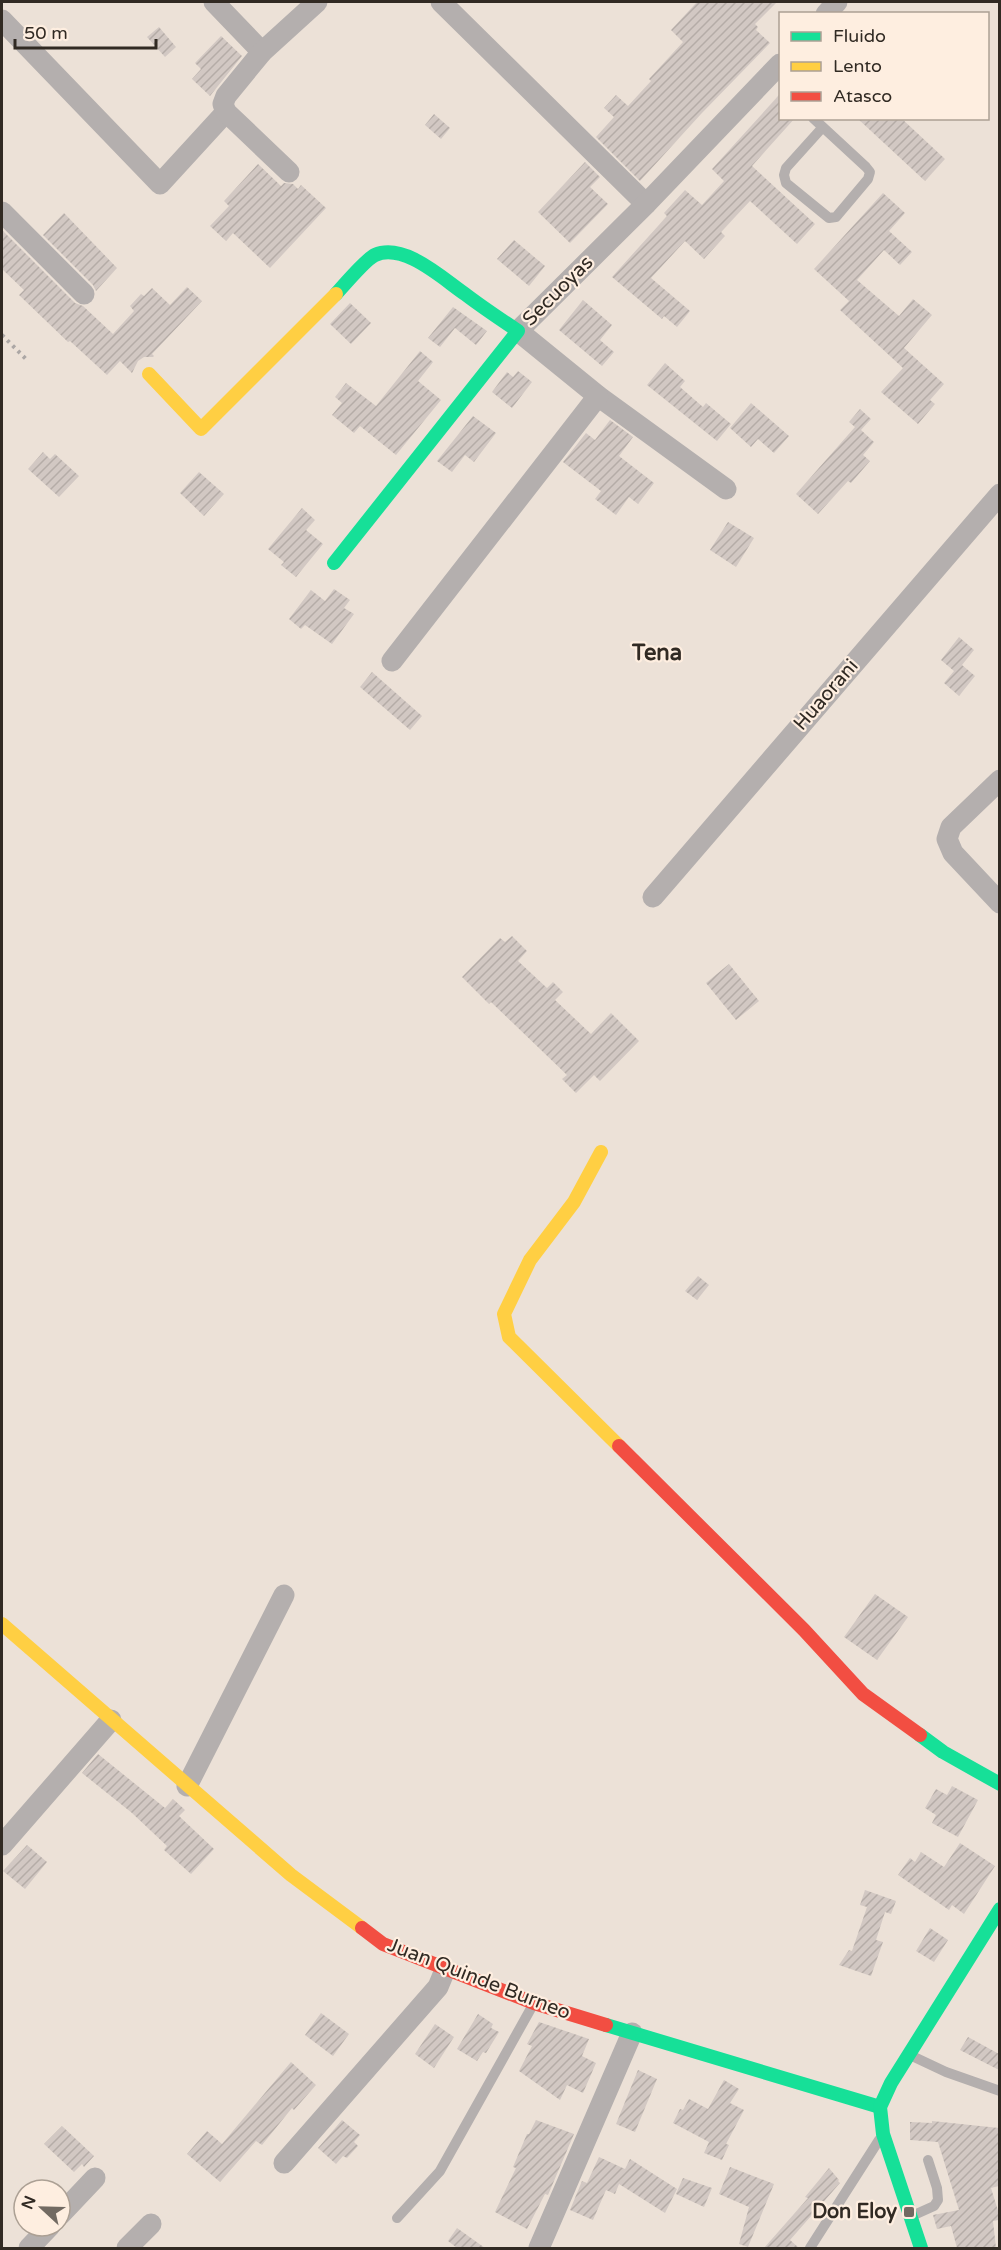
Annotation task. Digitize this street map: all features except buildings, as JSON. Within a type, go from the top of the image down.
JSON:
[{"type":"street","points":[[214,2],[262,52]]},
{"type":"street","points":[[289,172],[226,112],[224,104],[226,96],[262,52],[317,2]]},
{"type":"street","points":[[441,2],[646,204]]},
{"type":"street","points":[[2,20],[160,184],[226,112]]},
{"type":"street","name":"Secuoyas","points":[[726,489],[598,396],[518,331],[777,75]]},
{"type":"street","points":[[2,212],[84,294]]},
{"type":"street","points":[[149,374],[201,429],[374,255],[381,252],[399,254],[424,264],[518,331],[334,563]]},
{"type":"street","points":[[392,661],[598,396]]},
{"type":"street","name":"Huaorani","points":[[653,897],[999,494]]},
{"type":"street","points":[[999,780],[951,827],[947,839],[953,853],[999,903]]},
{"type":"street","points":[[601,1152],[574,1202],[530,1260],[504,1314],[509,1337],[779,1605],[863,1694],[943,1752],[999,1785]]},
{"type":"street","points":[[187,1786],[284,1595]]},
{"type":"street","name":"Juan Quinde Burneo","points":[[2,1624],[291,1875],[383,1944],[534,2003],[880,2108]]},
{"type":"street","points":[[2,1845],[111,1720]]},
{"type":"street","points":[[921,2248],[883,2134],[880,2108],[891,2083],[999,1909]]},
{"type":"street","points":[[284,2163],[438,1987],[446,1970]]},
{"type":"street","points":[[538,2248],[632,2033]]},
{"type":"street","points":[[72,2203],[95,2178]]},
{"type":"street","points":[[128,2248],[151,2224]]},
{"type":"lane","points":[[815,120],[870,172],[868,179],[836,217],[829,218],[786,183],[784,175],[786,168],[822,128]]},
{"type":"lane","points":[[397,2218],[440,2171],[534,2003]]},
{"type":"lane","points":[[909,2055],[946,2072],[999,2091]]},
{"type":"lane","points":[[810,2248],[883,2134]]},
{"type":"lane","points":[[911,2217],[934,2206],[938,2200],[937,2188],[928,2160]]},
{"type":"path","points":[[2,335],[27,360]]},
{"type":"traffic: fast","points":[[334,563],[518,331],[423,264],[398,254],[386,252],[371,257],[336,294]]},
{"type":"traffic: fast","points":[[920,1735],[943,1752],[1000,1784]]},
{"type":"traffic: fast","points":[[921,2248],[883,2134],[880,2107],[891,2083],[1000,1909]]},
{"type":"traffic: fast","points":[[606,2025],[880,2107]]},
{"type":"traffic: slow","points":[[149,374],[201,429],[336,294]]},
{"type":"traffic: slow","points":[[601,1152],[574,1202],[530,1260],[504,1314],[509,1337],[619,1446]]},
{"type":"traffic: slow","points":[[2,1624],[291,1875],[362,1928]]},
{"type":"traffic: jam","points":[[619,1446],[804,1630],[863,1694],[920,1735]]},
{"type":"traffic: jam","points":[[362,1928],[383,1944],[534,2003],[606,2025]]},
{"type":"place","name":"Don Eloy","points":[[909,2212]]},
{"type":"district","name":"Tena","points":[[657,653]]}]
